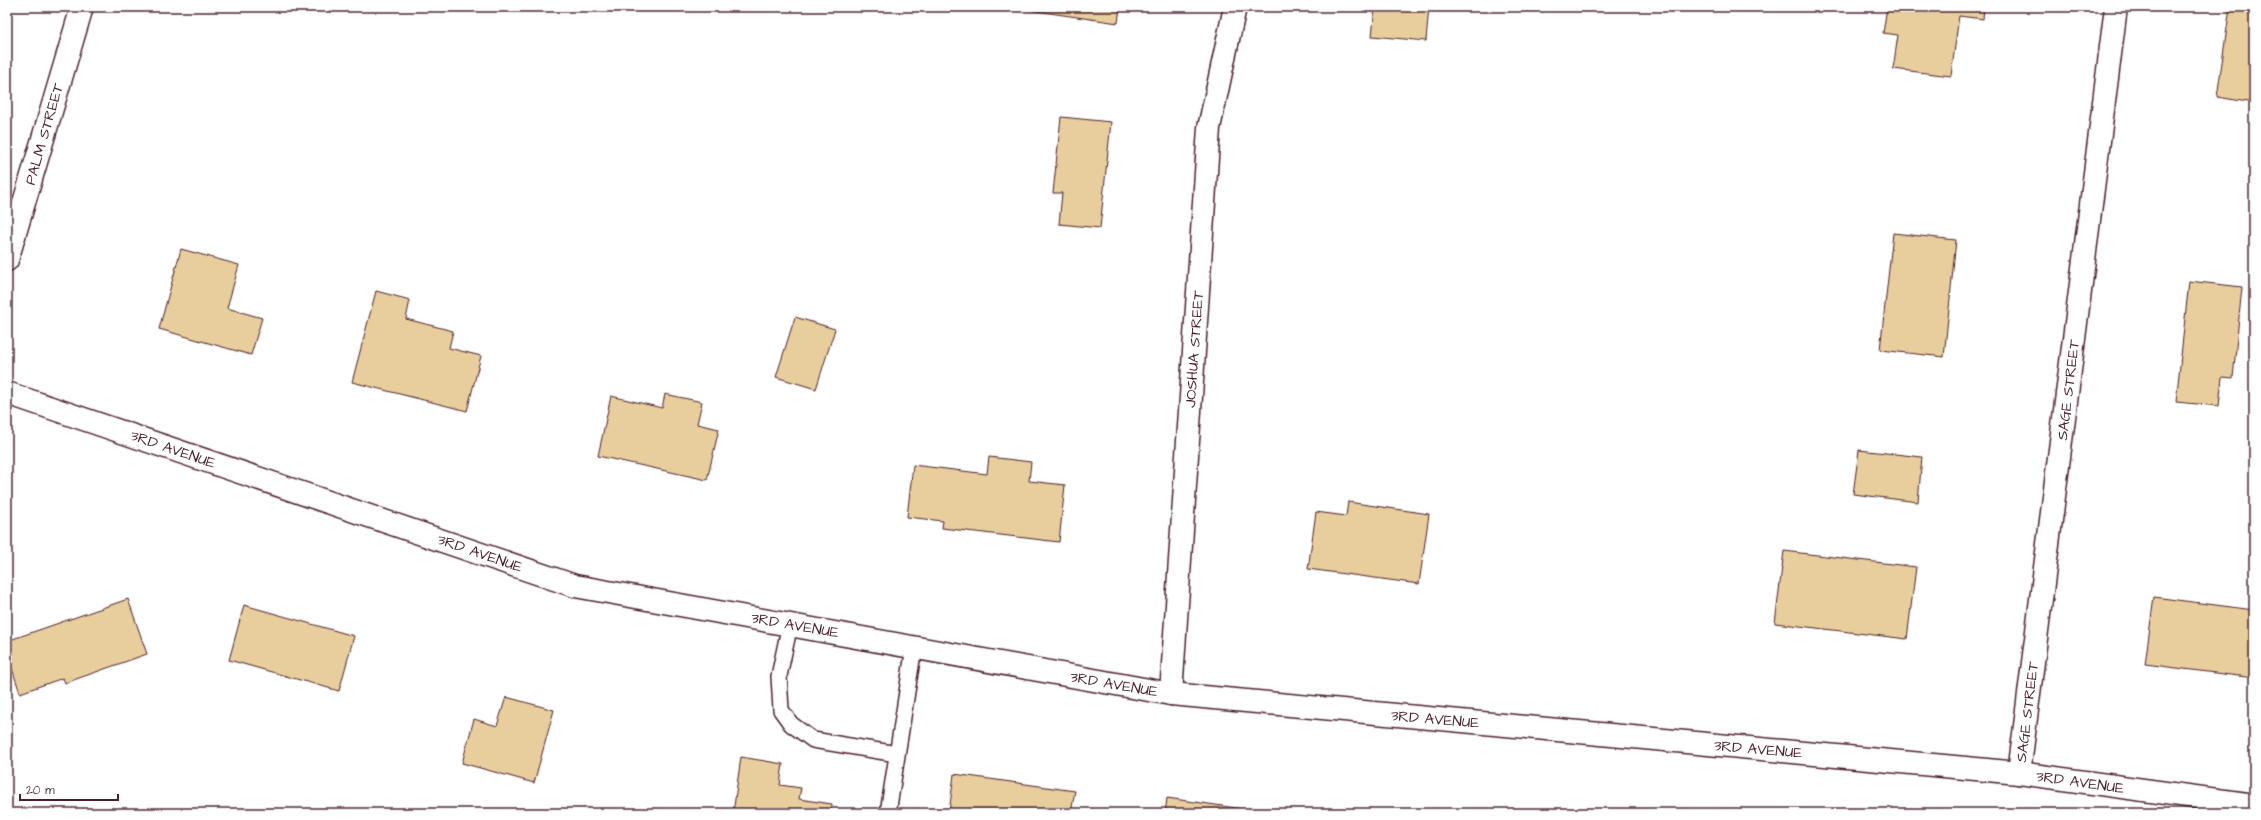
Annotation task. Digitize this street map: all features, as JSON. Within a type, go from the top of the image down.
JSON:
[{"type":"street","name":"PALM STREET","points":[[7,260],[82,7]]},
{"type":"street","name":"JOSHUA STREET","points":[[1171,694],[1209,128],[1235,7]]},
{"type":"street","name":"SAGE STREET","points":[[2019,773],[2116,7]]},
{"type":"street","name":"3RD AVENUE","points":[[7,393],[575,586],[1171,694],[2019,773],[2254,805]]},
{"type":"lane","points":[[790,624],[779,676],[781,710],[791,724],[812,740],[897,754]]},
{"type":"lane","points":[[888,813],[914,647]]},
{"type":"building","points":[[1023,7],[1120,7],[1118,23],[1022,9]]},
{"type":"building","points":[[1375,7],[1429,7],[1426,41],[1372,36]]},
{"type":"building","points":[[1887,7],[1984,7],[1983,19],[1959,16],[1951,76],[1893,69],[1898,35],[1883,33]]},
{"type":"building","points":[[2230,7],[2254,7],[2254,103],[2217,97]]},
{"type":"building","points":[[1061,117],[1111,122],[1100,228],[1059,224],[1062,193],[1053,193]]},
{"type":"building","points":[[1893,233],[1956,240],[1944,357],[1880,350]]},
{"type":"building","points":[[181,249],[239,265],[227,308],[262,318],[251,355],[159,329]]},
{"type":"building","points":[[2189,281],[2242,287],[2233,378],[2222,377],[2219,406],[2176,402]]},
{"type":"building","points":[[376,291],[410,300],[406,319],[453,331],[449,348],[481,356],[467,411],[352,382]]},
{"type":"building","points":[[795,317],[835,329],[816,389],[776,377]]},
{"type":"building","points":[[665,394],[702,402],[697,424],[719,429],[707,480],[598,456],[611,396],[662,408]]},
{"type":"building","points":[[1859,450],[1922,457],[1918,502],[1853,494]]},
{"type":"building","points":[[989,457],[1031,462],[1029,481],[1065,485],[1059,542],[942,528],[943,521],[907,517],[913,465],[987,474]]},
{"type":"building","points":[[1348,502],[1429,514],[1419,584],[1308,569],[1316,512],[1346,516]]},
{"type":"building","points":[[1784,551],[1916,567],[1907,639],[1775,623]]},
{"type":"building","points":[[2154,597],[2254,610],[2254,678],[2145,664]]},
{"type":"building","points":[[128,599],[147,654],[65,683],[63,678],[20,693],[7,653],[7,641]]},
{"type":"building","points":[[244,605],[354,636],[339,691],[229,660]]},
{"type":"building","points":[[506,697],[554,710],[534,783],[462,763],[474,719],[497,726]]},
{"type":"building","points":[[741,757],[783,764],[780,785],[801,788],[799,799],[832,804],[831,813],[733,813]]},
{"type":"building","points":[[954,774],[1075,791],[1071,813],[949,813]]},
{"type":"building","points":[[1167,798],[1271,813],[1165,813]]}]
